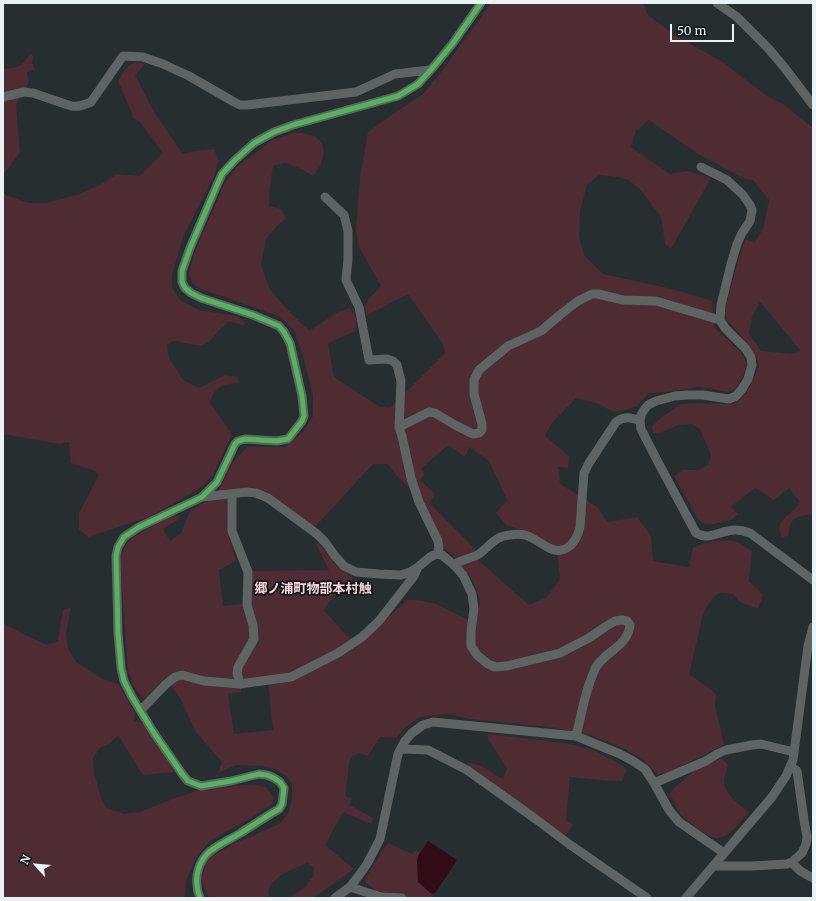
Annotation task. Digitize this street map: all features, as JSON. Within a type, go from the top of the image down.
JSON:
[{"type":"street","points":[[200,898],[196,886],[200,864],[208,854],[218,846],[279,809],[282,804],[284,788],[280,782],[274,778],[259,774],[232,781],[201,786],[188,781],[154,733],[124,681],[121,668],[116,556],[118,547],[124,537],[139,527],[202,497],[217,482],[238,441],[249,439],[277,441],[288,438],[302,422],[304,416],[302,396],[290,343],[284,332],[278,326],[253,315],[201,298],[191,293],[185,288],[182,282],[182,271],[222,174],[235,160],[254,143],[274,132],[293,125],[398,96],[418,84],[453,43],[481,3]]},
{"type":"street","points":[[717,3],[737,17],[768,48],[813,105]]},
{"type":"street","points":[[3,97],[24,92],[33,93],[71,106],[82,106],[91,102],[124,56],[143,57],[163,64],[189,76],[240,105],[356,92],[395,74],[430,70]]},
{"type":"street","points":[[701,167],[727,180],[743,195],[752,210],[750,221],[737,244],[731,264],[721,305],[720,320],[725,328],[745,348],[751,357],[752,365],[748,379],[742,390],[736,396],[729,399],[703,395],[686,395],[674,396],[656,401],[648,405],[641,415],[641,428],[658,464],[696,533],[707,537],[729,530],[741,530],[750,533],[813,580]]},
{"type":"street","points":[[325,197],[344,215],[348,231],[346,280],[359,307],[369,360],[387,359],[393,361],[397,365],[401,381],[399,427],[411,478],[419,502],[438,541],[439,548],[437,554]]},
{"type":"street","points":[[399,427],[429,412],[435,413],[473,434],[478,433],[482,430],[482,424],[474,394],[474,380],[478,370],[508,346],[541,331],[578,301],[592,294],[623,300],[656,301],[720,320]]},
{"type":"street","points":[[454,565],[479,554],[502,536],[516,534],[526,535],[555,551],[563,550],[570,546],[578,535],[580,528],[584,473],[589,463],[616,422],[621,418],[629,417],[640,420]]},
{"type":"street","points":[[202,497],[247,492],[262,495],[317,534],[344,566],[356,572],[401,575],[410,572],[430,557],[437,554],[442,555],[463,575],[472,594],[474,609],[470,631],[471,646],[477,655],[488,664],[495,667],[506,666],[560,653],[589,638],[614,621],[627,621],[630,626],[629,633],[624,641],[604,658],[596,668],[587,688],[576,736]]},
{"type":"street","points":[[232,494],[232,531],[248,572],[247,605],[253,625],[254,638],[238,667],[237,673],[240,684]]},
{"type":"street","points":[[141,710],[165,685],[175,677],[182,675],[204,680],[240,684],[291,677],[338,653],[362,637],[379,621],[414,576],[418,567]]},
{"type":"street","points":[[686,898],[772,796],[786,776],[794,752],[808,646],[813,627]]},
{"type":"street","points":[[335,898],[350,887],[367,864],[380,839],[398,754],[405,741],[412,733],[423,725],[433,722],[576,736],[620,754],[645,769],[669,810],[679,822],[724,853]]},
{"type":"street","points":[[654,783],[706,761],[726,750],[761,744],[794,752]]},
{"type":"street","points":[[401,749],[428,750],[467,770],[647,898]]},
{"type":"street","points":[[713,866],[787,864],[792,862],[802,853],[807,837],[797,771],[790,766]]},
{"type":"street","points":[[792,862],[796,868],[813,878]]},
{"type":"street","points":[[350,887],[381,896],[402,898]]},
{"type":"shaded area","points":[[491,3],[643,3],[647,14],[673,34],[721,61],[767,96],[783,104],[813,128],[813,514],[798,517],[792,521],[788,536],[782,537],[780,525],[800,502],[789,488],[774,500],[755,488],[731,507],[738,514],[731,520],[714,524],[704,524],[697,518],[674,476],[682,470],[699,470],[708,465],[711,455],[700,429],[692,424],[678,425],[658,434],[653,433],[652,426],[681,404],[733,404],[742,398],[751,384],[759,367],[757,357],[727,320],[725,309],[739,257],[746,239],[754,243],[763,229],[769,200],[753,180],[745,179],[698,154],[649,120],[636,131],[631,147],[670,174],[688,171],[711,178],[671,249],[665,244],[661,217],[641,190],[628,180],[618,177],[599,175],[587,185],[580,211],[579,236],[584,255],[603,274],[677,290],[712,301],[715,328],[741,352],[747,364],[743,377],[735,389],[728,392],[699,387],[649,393],[637,406],[614,412],[596,403],[576,398],[551,424],[545,436],[569,456],[568,468],[558,467],[560,484],[597,507],[608,522],[637,517],[651,536],[653,561],[689,567],[693,548],[709,542],[722,540],[734,541],[752,551],[749,581],[763,595],[758,609],[740,602],[734,594],[719,593],[711,600],[703,614],[689,675],[700,681],[716,694],[715,705],[724,745],[672,771],[658,775],[643,759],[616,745],[590,735],[551,727],[470,719],[448,714],[420,717],[406,727],[396,738],[380,737],[368,756],[359,753],[350,758],[345,796],[352,798],[349,805],[373,818],[371,824],[343,812],[325,845],[354,869],[313,898],[290,898],[305,887],[314,875],[314,868],[307,863],[285,873],[275,880],[269,889],[270,898],[209,898],[204,888],[202,877],[205,866],[210,857],[231,845],[281,823],[289,811],[292,798],[292,784],[286,776],[275,769],[263,766],[236,765],[218,773],[222,762],[196,732],[180,698],[165,678],[146,698],[142,698],[134,687],[128,670],[120,559],[126,544],[132,538],[172,515],[180,516],[179,519],[163,529],[170,541],[181,533],[190,511],[206,501],[220,489],[233,462],[247,447],[286,447],[303,432],[313,416],[313,395],[303,356],[294,330],[281,317],[199,288],[192,283],[189,274],[194,254],[224,184],[238,166],[273,140],[294,133],[315,136],[322,143],[324,153],[321,165],[313,176],[286,163],[273,166],[269,206],[281,209],[286,218],[266,239],[261,265],[269,288],[285,307],[309,331],[338,312],[350,308],[356,318],[356,331],[328,343],[334,377],[380,407],[390,408],[445,353],[443,344],[408,294],[366,316],[365,307],[368,300],[381,286],[359,247],[356,231],[360,178],[368,132],[423,94],[442,71]],"holes":[[[760,302],[800,351],[792,354],[761,351],[749,334],[752,317]],[[448,445],[465,457],[469,447],[489,461],[507,500],[496,513],[506,525],[519,529],[555,547],[560,579],[546,598],[529,605],[470,553],[476,550],[430,504],[435,494],[420,480],[425,474],[421,469]],[[373,464],[388,464],[396,475],[420,498],[443,546],[466,571],[474,583],[480,601],[476,624],[434,603],[407,600],[361,643],[346,635],[324,610],[328,603],[353,578],[336,565],[319,543],[316,544],[329,570],[244,571],[243,604],[223,606],[219,570],[236,561],[228,532],[227,505],[230,489],[251,487],[268,492],[315,527]],[[242,680],[268,680],[273,730],[234,734],[228,694],[241,692]]]},
{"type":"shaded area","points":[[31,53],[33,56],[32,63],[35,70],[30,70],[27,73],[29,82],[16,104],[20,152],[3,175],[3,69],[20,66]]},
{"type":"shaded area","points":[[134,62],[145,64],[135,75],[154,112],[183,154],[214,149],[219,161],[214,176],[183,237],[172,275],[172,287],[180,300],[199,310],[236,316],[245,321],[244,326],[230,321],[222,327],[210,341],[201,346],[173,341],[167,345],[169,358],[183,380],[199,388],[225,375],[238,377],[239,383],[224,385],[217,389],[210,403],[232,434],[213,475],[199,489],[149,517],[88,537],[79,530],[79,513],[99,475],[95,471],[71,463],[69,442],[59,444],[3,434],[3,192],[6,195],[28,203],[46,203],[77,195],[98,186],[117,174],[140,176],[163,153],[140,122],[134,118],[118,81],[125,69]]},
{"type":"shaded area","points":[[71,607],[66,634],[68,648],[76,662],[102,679],[118,684],[135,712],[134,721],[144,723],[175,772],[143,775],[118,735],[109,744],[100,748],[93,758],[94,773],[97,784],[102,801],[107,808],[124,814],[140,812],[199,790],[246,785],[266,787],[274,798],[272,804],[251,818],[211,840],[197,856],[186,881],[185,898],[3,898],[3,623],[47,645],[58,641],[63,610]]},
{"type":"shaded area","points":[[488,734],[565,743],[590,749],[622,765],[627,770],[622,781],[570,777],[566,820],[573,825],[565,836],[467,764],[469,762],[481,766],[503,779],[507,768],[488,739]]},
{"type":"shaded area","points":[[722,758],[728,765],[724,780],[726,790],[740,806],[749,812],[732,831],[725,836],[716,838],[711,837],[696,828],[686,820],[669,794],[694,771]]},
{"type":"shaded area","points":[[428,841],[457,860],[436,892],[432,894],[418,882],[418,856]]},
{"type":"shaded area","points":[[388,843],[412,854],[416,850],[420,852],[418,856],[418,882],[432,894],[433,898],[348,898],[370,897],[374,889],[365,882],[366,877]]},
{"type":"cycle path","points":[[200,898],[197,886],[197,875],[203,859],[214,848],[279,809],[282,804],[284,788],[280,782],[267,775],[259,774],[201,786],[188,781],[183,775],[154,733],[124,681],[121,668],[118,633],[116,556],[118,547],[124,537],[139,527],[202,497],[217,482],[235,444],[238,441],[245,439],[277,441],[288,439],[302,421],[304,416],[302,396],[290,343],[279,326],[191,293],[185,288],[182,282],[182,271],[190,248],[222,174],[235,160],[254,143],[274,132],[293,125],[398,96],[418,84],[453,43],[481,3]]},
{"type":"district","name":"郷ノ浦町物部本村触","points":[[313,589]]}]
